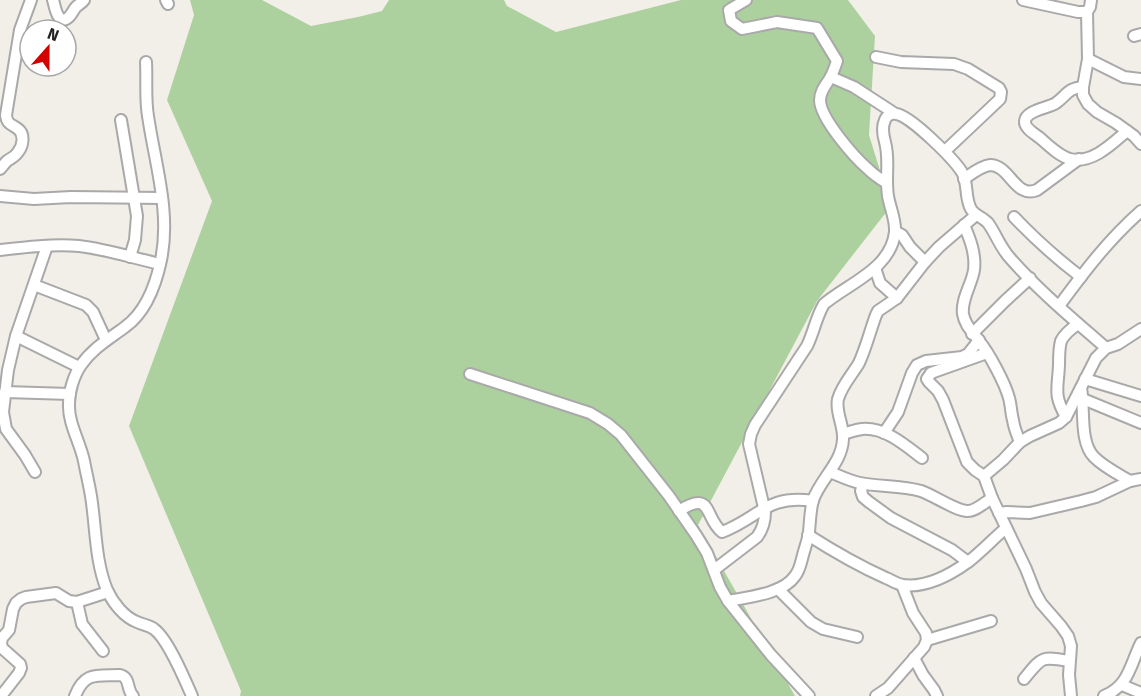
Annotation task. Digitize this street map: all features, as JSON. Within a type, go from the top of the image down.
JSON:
[{"type":"street","points":[[0,169],[16,155],[22,144],[21,132],[10,125],[6,115],[20,30],[32,0]]},
{"type":"street","points":[[53,0],[58,17],[62,19],[66,19],[84,0]]},
{"type":"street","points":[[746,0],[729,10],[731,21],[742,29],[777,22],[817,28],[837,61],[831,77],[822,90],[820,100],[822,108],[830,123],[858,160],[887,183]]},
{"type":"street","points":[[1023,0],[1087,12]]},
{"type":"street","points":[[1091,0],[1087,12],[1088,59],[1083,95],[1088,104],[1097,112],[1116,123],[1141,144]]},
{"type":"street","points":[[876,57],[901,62],[954,64],[968,69],[999,88],[1000,99],[945,151]]},
{"type":"street","points":[[1088,59],[1124,77],[1141,79]]},
{"type":"street","points":[[146,62],[147,112],[162,198],[164,234],[160,264],[151,292],[142,309],[127,326],[91,353],[80,367],[71,388],[69,405],[71,423],[83,457],[102,575],[108,591],[118,608],[127,616],[156,630],[181,672],[192,696]]},
{"type":"street","points":[[831,77],[854,87],[894,113],[901,115],[945,151],[956,163],[964,178],[971,210],[988,223],[1009,257],[1106,348]]},
{"type":"street","points":[[1083,87],[1075,88],[1054,105],[1027,116],[1025,124],[1058,153],[1069,159],[1089,157],[1103,150],[1127,131]]},
{"type":"street","points":[[714,570],[757,537],[765,522],[764,508],[749,444],[750,434],[807,345],[824,304],[862,279],[885,257],[891,244],[895,231],[888,198],[889,158],[883,127],[888,116],[894,113]]},
{"type":"street","points":[[121,120],[137,216],[130,257]]},
{"type":"street","points":[[964,178],[989,165],[996,166],[1019,188],[1032,192],[1079,159]]},
{"type":"street","points":[[0,196],[34,199],[162,198]]},
{"type":"street","points":[[1059,306],[1115,235],[1141,211]]},
{"type":"street","points":[[728,602],[778,589],[795,577],[800,567],[808,535],[813,501],[841,451],[843,428],[838,413],[839,396],[859,362],[878,311],[897,298],[939,247],[976,215]]},
{"type":"street","points":[[1014,217],[1054,257],[1081,277]]},
{"type":"street","points":[[964,225],[974,257],[974,270],[963,304],[963,313],[966,324],[987,353],[1007,390],[1020,442]]},
{"type":"street","points":[[895,231],[902,235],[925,262]]},
{"type":"street","points":[[35,472],[6,429],[3,412],[8,370],[16,336],[47,246]]},
{"type":"street","points":[[0,250],[77,246],[160,264]]},
{"type":"street","points":[[874,268],[880,283],[897,298]]},
{"type":"street","points":[[884,433],[897,411],[917,365],[926,361],[962,357],[968,354],[976,337],[1005,301],[1030,278]]},
{"type":"street","points":[[34,285],[86,305],[93,312],[106,340]]},
{"type":"street","points":[[1066,417],[1060,408],[1056,390],[1059,352],[1061,341],[1067,332],[1078,324]]},
{"type":"street","points":[[984,476],[1020,442],[1059,423],[1066,417],[1096,358],[1106,348],[1118,344],[1141,329]]},
{"type":"street","points":[[16,336],[80,367]]},
{"type":"street","points":[[987,353],[931,373],[927,379],[943,400],[967,462],[984,476],[1041,603],[1068,636],[1071,646],[1069,661],[1071,696]]},
{"type":"street","points":[[470,374],[590,413],[621,435],[679,511],[706,553],[728,602],[771,655],[809,696]]},
{"type":"street","points":[[1083,383],[1141,396]]},
{"type":"street","points":[[1083,383],[1084,435],[1087,446],[1093,457],[1135,480]]},
{"type":"street","points":[[5,392],[70,394]]},
{"type":"street","points":[[1083,399],[1141,423]]},
{"type":"street","points":[[843,434],[861,429],[873,429],[896,439],[922,458]]},
{"type":"street","points":[[830,472],[863,484],[918,490],[961,510],[975,509],[992,498]]},
{"type":"street","points":[[999,513],[1030,513],[1081,501],[1135,480]]},
{"type":"street","points":[[863,484],[861,491],[863,497],[869,502],[891,518],[952,550],[968,562]]},
{"type":"street","points":[[679,511],[693,503],[703,505],[707,508],[718,530],[722,532],[764,508],[789,500],[813,501]]},
{"type":"street","points":[[808,535],[874,573],[902,585],[917,585],[943,577],[968,562],[1006,528]]},
{"type":"street","points":[[876,696],[892,692],[927,640],[926,633],[913,613],[902,585]]},
{"type":"street","points":[[778,589],[811,622],[823,629],[856,637]]},
{"type":"street","points":[[1,696],[21,668],[20,664],[2,648],[1,643],[9,630],[16,603],[26,597],[56,593],[69,601],[77,602],[108,591]]},
{"type":"street","points":[[77,602],[82,624],[103,651]]},
{"type":"street","points":[[927,640],[991,621]]},
{"type":"street","points":[[1104,696],[1114,692],[1122,685],[1141,643]]},
{"type":"street","points":[[914,658],[937,696]]},
{"type":"street","points":[[1024,679],[1043,658],[1069,661]]},
{"type":"street","points":[[75,696],[85,679],[120,675],[125,676],[130,693],[134,696]]},
{"type":"street","points":[[1122,685],[1141,693]]},
{"type":"green space","points":[[190,0],[262,0],[311,26],[382,11],[389,0],[504,0],[507,6],[556,32],[681,0],[848,0],[875,36],[869,135],[891,206],[817,301],[698,525],[795,696],[240,696],[241,691],[129,426],[212,201],[167,100],[194,15]]}]
